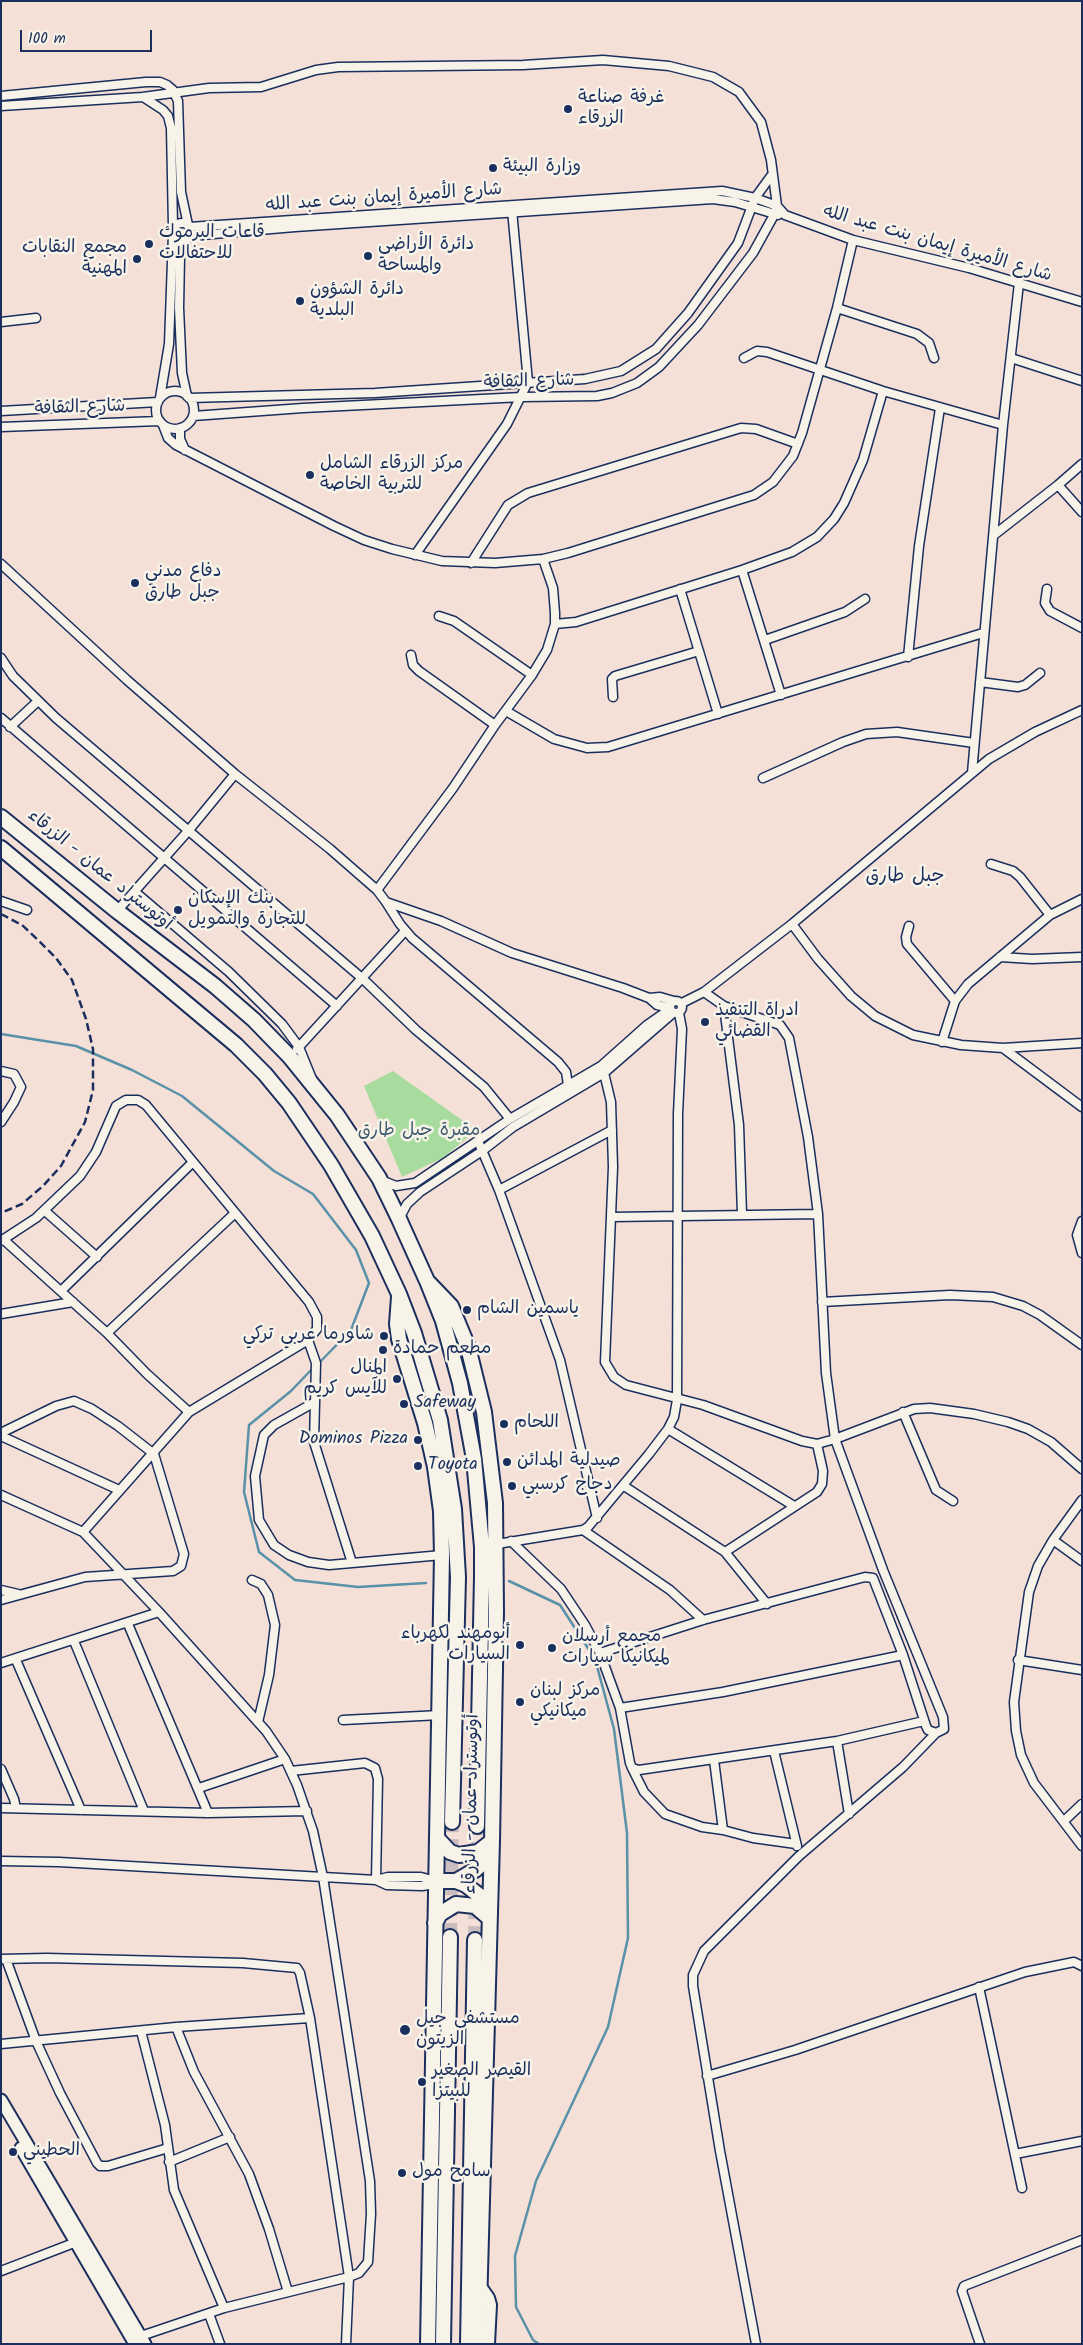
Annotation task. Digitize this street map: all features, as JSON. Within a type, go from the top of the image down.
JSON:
[{"type":"highway","name":"أوتوستراد عمان - الزرقاء","points":[[1,817],[294,1052],[314,1086],[337,1115],[378,1178],[399,1219],[427,1282],[452,1352],[467,1415],[474,1459],[482,1547],[477,1826]]},
{"type":"highway","name":"أوتوستراد عمان - الزرقاء","points":[[1,848],[236,1045],[265,1074],[289,1103],[331,1165],[372,1236],[399,1294],[414,1333],[440,1420],[454,1509],[458,1577],[452,1822]]},
{"type":"highway","name":"أوتوستراد عمان - الزرقاء","points":[[427,1282],[444,1296],[457,1316],[468,1347],[484,1412],[495,1503],[497,1544],[492,1841],[478,2344]]},
{"type":"highway","name":"أوتوستراد عمان - الزرقاء","points":[[399,1294],[397,1316],[399,1339],[425,1423],[440,1511],[442,1555],[428,2344]]},
{"type":"highway","points":[[467,1415],[484,1412]]},
{"type":"highway","points":[[425,1423],[440,1420]]},
{"type":"highway","points":[[437,1838],[450,1852],[459,1855],[478,1852],[492,1841]]},
{"type":"highway","points":[[456,1881],[475,1870],[491,1856]]},
{"type":"highway","points":[[436,1881],[456,1881],[475,1890],[490,1904]]},
{"type":"highway","points":[[435,1923],[440,1914],[456,1904],[475,1906],[489,1918]]},
{"type":"highway","points":[[443,2344],[450,1937]]},
{"type":"highway","points":[[468,2344],[475,1940]]},
{"type":"main road","points":[[1,2100],[80,2241]]},
{"type":"main road","points":[[1,2114],[140,2341]]},
{"type":"main road","points":[[481,2288],[488,2298],[490,2305],[488,2344]]},
{"type":"street","points":[[1,106],[144,97],[209,88],[262,87],[316,70],[338,67],[523,65],[603,60],[669,66],[713,77],[739,92],[756,114],[765,132],[777,206]]},
{"type":"street","points":[[1,96],[155,82],[167,85],[176,94],[181,192],[189,226],[188,237],[180,257],[179,308],[182,373],[188,397],[194,410],[188,424],[180,428],[174,429],[161,423]]},
{"type":"street","points":[[144,97],[163,110],[170,122],[173,231],[169,344],[156,412],[172,442],[364,540],[442,561],[495,563],[543,559],[754,495],[773,482],[784,469],[798,444],[821,370],[853,240]]},
{"type":"street","name":"شارع الثقافة","points":[[188,397],[375,393],[602,377],[621,371],[656,349],[688,313],[738,243],[755,198],[771,176]]},
{"type":"street","name":"شارع الأميرة إيمان بنت عبد الله","points":[[188,237],[722,191],[755,198],[777,206],[785,215]]},
{"type":"street","name":"شارع الأميرة إيمان بنت عبد الله","points":[[173,231],[180,222],[189,226],[713,199],[752,206],[774,215],[785,215],[853,240],[969,268],[1082,302]]},
{"type":"street","name":"شارع الثقافة","points":[[193,416],[303,408],[522,397],[604,395],[625,388],[649,375],[698,325],[740,272],[762,240],[777,206]]},
{"type":"street","points":[[415,555],[502,431],[522,397],[528,382],[512,210]]},
{"type":"street","points":[[173,231],[180,241],[188,237]]},
{"type":"street","points":[[972,773],[983,633],[1019,283]]},
{"type":"street","points":[[837,308],[916,334],[929,343],[934,358]]},
{"type":"street","points":[[1,322],[36,318]]},
{"type":"street","points":[[744,358],[757,351],[767,352],[882,391],[1003,425]]},
{"type":"street","points":[[1011,358],[1082,380]]},
{"type":"street","points":[[159,400],[173,391],[188,397]]},
{"type":"street","points":[[555,624],[576,622],[742,570],[792,552],[817,536],[834,519],[844,503],[863,460],[882,391]]},
{"type":"street","name":"شارع الثقافة","points":[[1,410],[159,400]]},
{"type":"street","points":[[908,657],[920,546],[940,408]]},
{"type":"street","name":"شارع الثقافة","points":[[1,427],[161,423]]},
{"type":"street","points":[[180,428],[180,439],[185,450]]},
{"type":"street","points":[[471,563],[508,505],[528,493],[741,428],[756,429],[798,444]]},
{"type":"street","points":[[994,535],[1058,486],[1082,464]]},
{"type":"street","points":[[1058,486],[1082,512]]},
{"type":"street","points":[[377,890],[453,788],[495,725],[532,675],[547,650],[555,624],[553,588],[543,559]]},
{"type":"street","points":[[1,564],[75,633],[236,774],[330,849],[377,890],[405,931],[558,1062],[566,1072],[568,1085]]},
{"type":"street","points":[[742,570],[781,695]]},
{"type":"street","points":[[1047,588],[1045,603],[1050,611],[1082,628]]},
{"type":"street","points":[[680,589],[718,714]]},
{"type":"street","points":[[765,640],[845,612],[865,599]]},
{"type":"street","points":[[439,616],[454,621],[532,675]]},
{"type":"street","points":[[506,711],[554,739],[594,748],[624,744],[983,633]]},
{"type":"street","points":[[613,697],[612,680],[615,676],[699,651]]},
{"type":"street","points":[[411,655],[415,668],[495,725]]},
{"type":"street","points":[[2,662],[38,701],[363,979],[416,1030],[484,1087],[510,1119]]},
{"type":"street","points":[[980,682],[1018,687],[1025,686],[1040,673]]},
{"type":"street","points":[[10,727],[38,701]]},
{"type":"street","points":[[378,1178],[396,1186],[415,1183],[510,1119],[605,1062],[647,1025],[704,992],[792,924],[972,773],[1016,742],[1082,710]]},
{"type":"street","points":[[1,718],[337,1006]]},
{"type":"street","points":[[763,778],[843,742],[866,734],[897,732],[974,743]]},
{"type":"street","points":[[117,911],[236,774]]},
{"type":"street","points":[[991,864],[1020,876],[1050,915]]},
{"type":"street","points":[[134,891],[255,997],[282,1024],[294,1052],[405,931]]},
{"type":"street","points":[[942,1042],[955,1001],[968,984],[1050,915],[1082,899]]},
{"type":"street","points":[[1,901],[26,910]]},
{"type":"street","points":[[386,902],[441,921],[512,953],[649,998],[657,1004],[675,1008]]},
{"type":"street","points":[[792,924],[835,980],[863,1006],[913,1035],[942,1042],[1003,1048],[1082,1043]]},
{"type":"street","points":[[909,926],[906,936],[907,944],[955,1001]]},
{"type":"street","points":[[1000,958],[1082,957]]},
{"type":"street","points":[[704,992],[724,1006],[780,1025],[786,1033],[808,1137],[818,1214],[826,1373],[834,1439],[883,1570],[943,1717],[944,1729],[936,1733],[902,1767],[799,1856],[704,1951],[693,1975],[693,1986],[707,2076],[746,2298],[756,2344]]},
{"type":"street","points":[[724,1006],[739,1125],[742,1214]]},
{"type":"street","points":[[399,1219],[413,1197],[482,1151],[513,1127],[604,1073],[675,1008]]},
{"type":"street","points":[[497,1544],[583,1530],[597,1518],[624,1486],[668,1429],[674,1417],[677,1400],[678,1114],[682,1029],[675,1008]]},
{"type":"street","points":[[1003,1048],[1082,1107]]},
{"type":"street","points":[[1,1071],[14,1074],[21,1086],[14,1102],[1,1122]]},
{"type":"street","points":[[604,1073],[611,1102],[612,1130],[612,1217],[605,1362],[606,1368],[614,1377],[626,1385],[677,1400],[703,1405],[785,1436],[817,1444],[903,1412],[930,1408],[1008,1422],[1028,1429],[1051,1442],[1082,1469]]},
{"type":"street","points":[[83,1532],[119,1490],[154,1454],[189,1412],[308,1340],[317,1329],[318,1324],[309,1302],[146,1106],[138,1100],[120,1102],[116,1106],[88,1166],[45,1211],[3,1240],[107,1333],[147,1374],[189,1412]]},
{"type":"street","points":[[499,1190],[612,1130]]},
{"type":"street","points":[[478,1142],[499,1190],[560,1360],[597,1518]]},
{"type":"street","points":[[61,1291],[192,1163]]},
{"type":"street","points":[[45,1211],[97,1257]]},
{"type":"street","points":[[107,1333],[234,1214]]},
{"type":"street","points":[[612,1217],[818,1214]]},
{"type":"street","points":[[1082,1221],[1077,1235],[1082,1253]]},
{"type":"street","points":[[822,1302],[950,1294],[993,1297],[1008,1301],[1040,1315],[1082,1345]]},
{"type":"street","points":[[1,1314],[73,1302]]},
{"type":"street","points":[[308,1340],[316,1363],[315,1448],[352,1563]]},
{"type":"street","points":[[1,1435],[56,1406],[74,1401],[118,1426],[154,1454],[182,1548],[183,1560],[181,1566],[173,1571],[121,1573],[77,1578],[1,1600]]},
{"type":"street","points":[[315,1402],[264,1434],[255,1476],[259,1520],[274,1546],[288,1555],[308,1562],[329,1565],[442,1555]]},
{"type":"street","points":[[903,1412],[936,1490],[953,1501]]},
{"type":"street","points":[[668,1429],[794,1506]]},
{"type":"street","points":[[1,1435],[119,1490]]},
{"type":"street","points":[[724,1552],[817,1492],[822,1484],[823,1471],[817,1444]]},
{"type":"street","points":[[624,1486],[724,1552],[767,1604]]},
{"type":"street","points":[[1,1496],[83,1532],[159,1612],[258,1722],[285,1759],[291,1771],[307,1811],[323,1877],[370,2181],[371,2214],[368,2262],[359,2273],[349,2277],[224,2308],[140,2341]]},
{"type":"street","points":[[1082,1500],[1052,1540],[1038,1566],[1029,1592],[1018,1660],[1014,1702],[1016,1731],[1022,1755],[1034,1783],[1082,1846]]},
{"type":"street","points":[[583,1530],[670,1590],[703,1620]]},
{"type":"street","points":[[1052,1540],[1082,1561]]},
{"type":"street","points":[[511,1541],[561,1589],[585,1625],[600,1654],[620,1708],[632,1768],[644,1792],[665,1814],[693,1825],[724,1830],[753,1838],[796,1844]]},
{"type":"street","points":[[600,1654],[703,1620],[866,1577],[873,1578],[903,1655],[924,1722],[928,1730],[936,1733]]},
{"type":"street","points":[[252,1580],[265,1589],[273,1609],[275,1625],[269,1675],[258,1722]]},
{"type":"street","points":[[1,1590],[18,1594]]},
{"type":"street","points":[[1,1663],[16,1660],[128,1624],[159,1612]]},
{"type":"street","points":[[128,1624],[208,1813]]},
{"type":"street","points":[[74,1641],[144,1811]]},
{"type":"street","points":[[620,1708],[723,1692],[903,1655]]},
{"type":"street","points":[[16,1660],[81,1810]]},
{"type":"street","points":[[1018,1660],[1082,1670]]},
{"type":"street","points":[[344,1720],[440,1715]]},
{"type":"street","points":[[632,1768],[639,1770],[774,1751],[837,1741],[924,1722]]},
{"type":"street","points":[[837,1741],[849,1814]]},
{"type":"street","points":[[774,1751],[799,1856]]},
{"type":"street","points":[[199,1788],[285,1759]]},
{"type":"street","points":[[714,1760],[724,1830]]},
{"type":"street","points":[[291,1771],[360,1763],[366,1763],[375,1768],[378,1779],[376,1880]]},
{"type":"street","points":[[1,1769],[16,1808]]},
{"type":"street","points":[[1064,1821],[1082,1804]]},
{"type":"street","points":[[1,1808],[208,1813],[307,1811]]},
{"type":"street","points":[[1,1861],[60,1862],[376,1880],[388,1877],[422,1877],[436,1881]]},
{"type":"street","points":[[168,2148],[108,2166],[100,2166],[60,2093],[36,2041],[3,1959],[47,1958],[294,1966],[300,1974],[310,2018],[349,2277],[346,2344]]},
{"type":"street","points":[[707,2076],[795,2050],[1025,1972],[1074,1962],[1082,1966]]},
{"type":"street","points":[[979,1987],[1022,2188]]},
{"type":"street","points":[[1,2044],[176,2027],[310,2018]]},
{"type":"street","points":[[176,2027],[194,2072],[249,2174],[269,2229],[288,2292]]},
{"type":"street","points":[[141,2031],[159,2098],[172,2183],[224,2308]]},
{"type":"street","points":[[170,2162],[230,2137]]},
{"type":"street","points":[[1015,2154],[1082,2141]]},
{"type":"street","points":[[980,2344],[962,2291],[964,2286],[1082,2240]]},
{"type":"street","points":[[1,2271],[80,2241]]},
{"type":"street","points":[[209,2314],[220,2344]]},
{"type":"green space","name":"مقبرة جبل طارق","points":[[393,1071],[476,1130],[443,1158],[402,1177],[364,1086]]},
{"type":"waterway","points":[[1,1034],[76,1046],[132,1070],[182,1096],[274,1171],[313,1194],[356,1250],[369,1283],[351,1330],[319,1363]]},
{"type":"waterway","points":[[313,1368],[291,1391],[249,1425],[244,1492],[259,1552],[295,1580],[358,1587],[426,1583]]},
{"type":"waterway","points":[[509,1581],[560,1605],[595,1659],[614,1729],[627,1833],[628,1938],[608,2027],[536,2181],[515,2256],[516,2307],[533,2340],[539,2344]]},
{"type":"tunnel","points":[[450,1937],[452,1822]]},
{"type":"tunnel","points":[[475,1940],[477,1826]]},
{"type":"railway","points":[[1,914],[22,925],[56,958],[72,980],[86,1019],[93,1049],[93,1090],[85,1122],[61,1166],[43,1186],[22,1204],[1,1213]]},
{"type":"place","name":"غرفة صناعة الزرقاء","points":[[568,109]]},
{"type":"place","name":"وزارة البيئة","points":[[493,168]]},
{"type":"place","name":"قاعات اليرموك للاحتفالات","points":[[149,244]]},
{"type":"place","name":"دائرة الأراضي والمساحة","points":[[368,256]]},
{"type":"place","name":"مجمع النقابات المهنية","points":[[137,259]]},
{"type":"place","name":"دائرة الشؤون البلدية","points":[[300,301]]},
{"type":"place","name":"مركز الزرقاء الشامل للتربية الخاصة","points":[[310,475]]},
{"type":"place","name":"دفاع مدني جبل طارق","points":[[135,583]]},
{"type":"place","name":"بنك الإسكان للتجارة والتمويل","points":[[178,910]]},
{"type":"place","name":"ادراة التنفيذ القضائي","points":[[705,1022]]},
{"type":"place","name":"ياسمين الشام","points":[[467,1310]]},
{"type":"place","name":"شاورما عربي تركي","points":[[384,1336]]},
{"type":"place","name":"مطعم حمادة","points":[[383,1350]]},
{"type":"place","name":"المنال للآيس كريم","points":[[397,1379]]},
{"type":"place","name":"Safeway","points":[[404,1404]]},
{"type":"place","name":"اللحام","points":[[504,1424]]},
{"type":"place","name":"Dominos Pizza","points":[[418,1440]]},
{"type":"place","name":"صيدلية المدائن","points":[[507,1462]]},
{"type":"place","name":"Toyota","points":[[418,1466]]},
{"type":"place","name":"دجاج كرسبي","points":[[512,1486]]},
{"type":"place","name":"أبومهند لكهرباء السيارات","points":[[520,1645]]},
{"type":"place","name":"مجمع أرسلان لميكانيكا سيارات","points":[[552,1648]]},
{"type":"place","name":"مركز لبنان ميكانيكي","points":[[520,1702]]},
{"type":"place","name":"مستشفى جيل الزيتون","points":[[405,2030]]},
{"type":"place","name":"القيصر الصغير للبيتزا","points":[[422,2082]]},
{"type":"place","name":"الحطيني","points":[[13,2152]]},
{"type":"place","name":"سامح مول","points":[[402,2173]]},
{"type":"district","name":"جبل طارق","points":[[905,878]]}]
